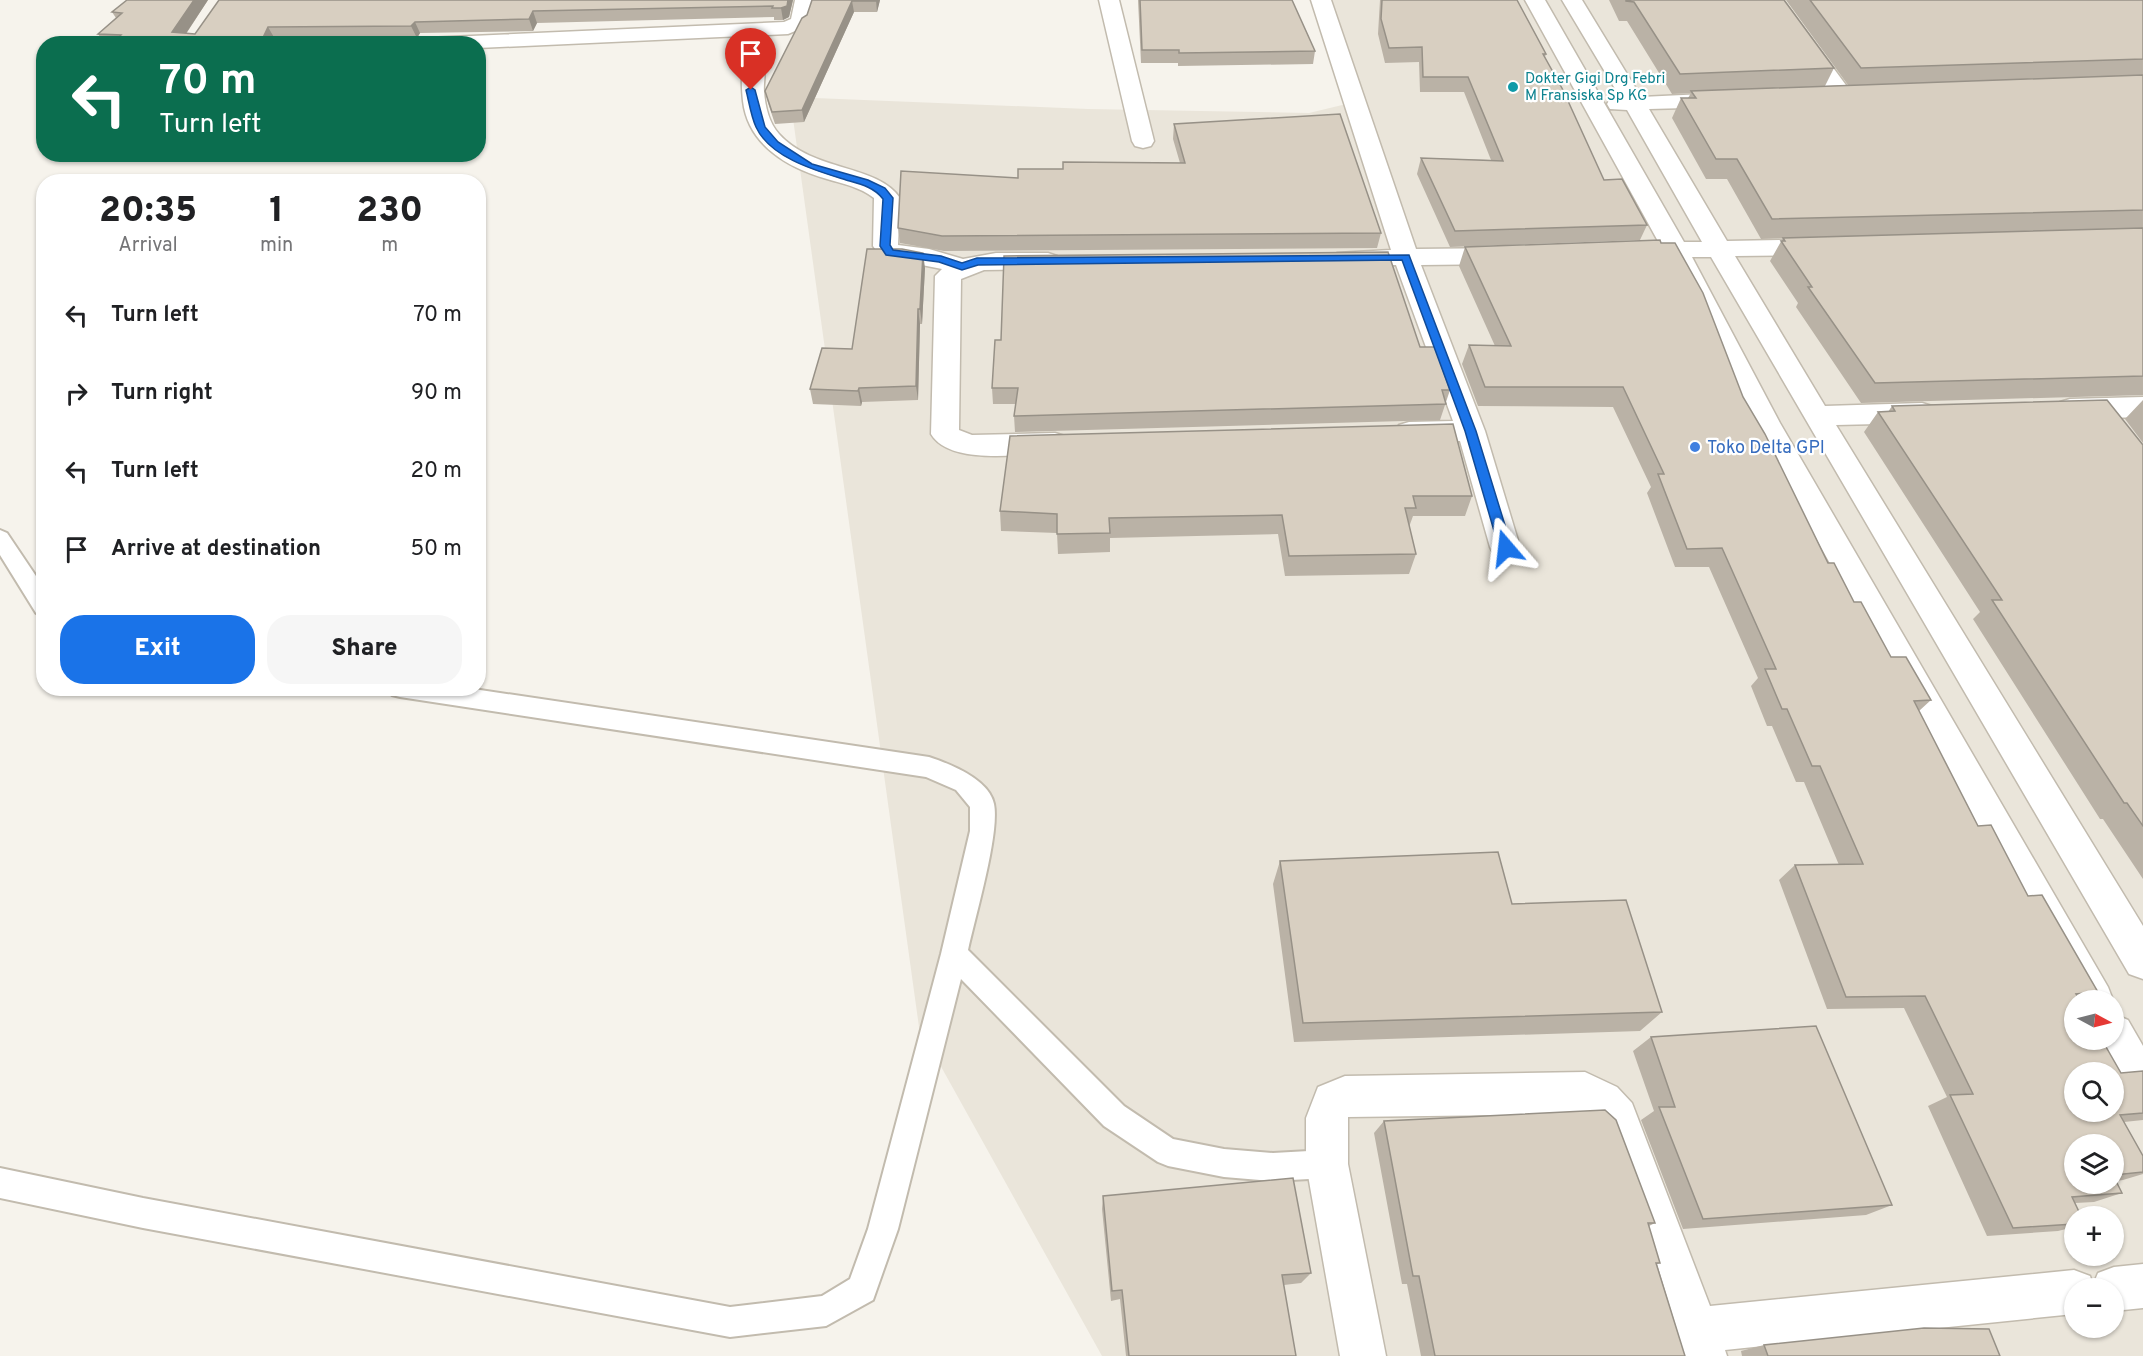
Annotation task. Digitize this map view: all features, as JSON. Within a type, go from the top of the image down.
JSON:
[{"type":"street","points":[[486,41],[788,28],[800,22],[805,0]]},
{"type":"street","points":[[1109,0],[1143,141]]},
{"type":"street","points":[[1321,0],[1406,257],[1471,431],[1506,548]]},
{"type":"street","points":[[1535,0],[1675,249],[1766,423],[2088,990]]},
{"type":"street","points":[[1572,0],[1636,103],[1718,250],[1816,416],[2143,961]]},
{"type":"street","points":[[1773,0],[1843,96]]},
{"type":"street","points":[[754,69],[751,90],[760,127],[774,144],[808,166],[865,182],[882,190],[888,198],[885,246],[890,252],[941,259],[962,267]]},
{"type":"street","points":[[1820,97],[1866,96]]},
{"type":"street","points":[[1595,105],[1751,99]]},
{"type":"street","points":[[1605,252],[1848,246]]},
{"type":"street","points":[[1322,258],[1534,255]]},
{"type":"street","points":[[1072,261],[977,262],[962,267],[948,276],[945,434],[956,442],[972,446],[1079,442]]},
{"type":"street","points":[[2039,410],[2143,407]]},
{"type":"street","points":[[2097,408],[2117,433]]},
{"type":"street","points":[[1816,416],[1945,412]]},
{"type":"street","points":[[1388,433],[1471,431]]},
{"type":"street","points":[[2123,1050],[2143,1086]]},
{"type":"street","points":[[1363,1356],[1327,1164],[1327,1118],[1333,1102],[1346,1097],[1585,1093],[1602,1102],[1617,1118],[1700,1343],[2064,1294]]},
{"type":"street","points":[[2124,1288],[2143,1286]]},
{"type":"lane","points":[[0,538],[36,594]]},
{"type":"lane","points":[[0,1183],[143,1213],[730,1322],[826,1311],[862,1289],[883,1229],[954,954],[982,831],[982,804],[964,783],[929,767],[454,696]]},
{"type":"lane","points":[[954,954],[1114,1116],[1168,1152],[1224,1163],[1263,1167],[1327,1164]]},
{"type":"shaded area","points":[[1319,0],[2143,0],[2143,1356],[1102,1356],[919,1027],[790,97],[1088,109],[1309,113],[1363,100]]},
{"type":"building","points":[[127,0],[194,0],[172,32],[195,34],[219,0],[788,0],[787,6],[781,8],[772,8],[773,6],[533,11],[529,19],[415,22],[411,26],[268,27],[264,36],[98,34],[122,13],[112,12]]},
{"type":"building","points":[[812,0],[876,1],[852,1],[802,110],[772,112],[765,91],[802,18],[807,15]]},
{"type":"building","points":[[1140,0],[1292,0],[1315,51],[1179,53],[1179,50],[1142,50]]},
{"type":"building","points":[[1382,0],[1517,0],[1546,54],[1543,54],[1563,90],[1604,180],[1622,179],[1647,225],[1455,231],[1421,158],[1503,161],[1468,77],[1423,77],[1422,47],[1389,48],[1381,19]]},
{"type":"building","points":[[1626,0],[1784,0],[1834,68],[1680,74],[1634,2]]},
{"type":"building","points":[[1810,0],[2143,0],[2143,59],[1861,68]]},
{"type":"building","points":[[2143,75],[2143,210],[1772,219],[1737,159],[1716,159],[1681,98],[1696,98],[1691,91]]},
{"type":"building","points":[[1340,114],[1381,233],[942,236],[898,228],[901,171],[1018,178],[1018,169],[1063,169],[1063,162],[1185,163],[1174,124]]},
{"type":"building","points":[[2143,228],[2143,376],[1875,383],[1808,287],[1812,287],[1781,241],[1785,241],[1783,238]]},
{"type":"building","points":[[1660,240],[1661,243],[1675,243],[1703,293],[1743,397],[1765,434],[1828,563],[1834,563],[1854,602],[1861,602],[1891,657],[1906,657],[1931,700],[1914,701],[1978,826],[1991,825],[2028,896],[2042,895],[2097,990],[2064,990],[2064,1050],[2108,1050],[2115,1062],[2064,1062],[2064,1122],[2124,1122],[2143,1156],[2143,1172],[2124,1174],[2124,1134],[2064,1134],[2064,1194],[2110,1194],[2072,1197],[2076,1206],[2064,1206],[2064,1225],[2013,1228],[1950,1095],[1973,1094],[1925,996],[1846,997],[1795,865],[1863,864],[1820,766],[1812,766],[1787,709],[1782,709],[1765,669],[1776,669],[1722,548],[1687,549],[1658,474],[1664,474],[1623,387],[1485,387],[1469,345],[1511,346],[1465,247]]},
{"type":"building","points":[[867,249],[902,249],[923,253],[920,309],[918,309],[916,386],[859,388],[858,391],[810,389],[822,348],[852,349]]},
{"type":"building","points":[[1388,252],[1420,347],[1435,347],[1450,390],[1442,390],[1446,404],[1014,416],[1018,388],[992,388],[995,340],[1001,340],[1004,256]]},
{"type":"building","points":[[2107,400],[2143,445],[2143,826],[2127,803],[2124,803],[1992,600],[2002,600],[1878,412],[1895,411],[1892,406]]},
{"type":"building","points":[[1453,424],[1472,496],[1413,496],[1416,508],[1405,508],[1416,554],[1289,556],[1282,515],[1109,518],[1110,533],[1057,534],[1057,514],[1000,511],[1010,436]]},
{"type":"building","points":[[1498,852],[1512,904],[1626,900],[1662,1012],[1303,1023],[1280,861]]},
{"type":"building","points":[[1816,1026],[1892,1205],[1703,1219],[1659,1107],[1675,1107],[1651,1037]]},
{"type":"building","points":[[2143,1071],[2143,1113],[2124,1115],[2124,1073]]},
{"type":"building","points":[[1605,1110],[1616,1120],[1655,1223],[1648,1223],[1660,1263],[1656,1263],[1685,1356],[1435,1356],[1419,1276],[1413,1276],[1384,1121]]},
{"type":"building","points":[[1293,1178],[1311,1273],[1282,1275],[1296,1356],[1129,1356],[1122,1290],[1112,1291],[1103,1196]]},
{"type":"building","points":[[1924,1328],[1989,1329],[2000,1356],[1768,1356],[1764,1345]]},
{"type":"place","name":"Dokter Gigi Drg Febri M Fransiska Sp KG","points":[[1513,87]]},
{"type":"place","name":"Toko Delta GPI","points":[[1695,447]]},
{"type":"route","points":[[751,90],[760,127],[774,144],[808,166],[865,182],[882,190],[888,198],[885,246],[890,252],[941,259],[962,267],[977,262],[1406,257],[1471,431],[1506,548]]}]
